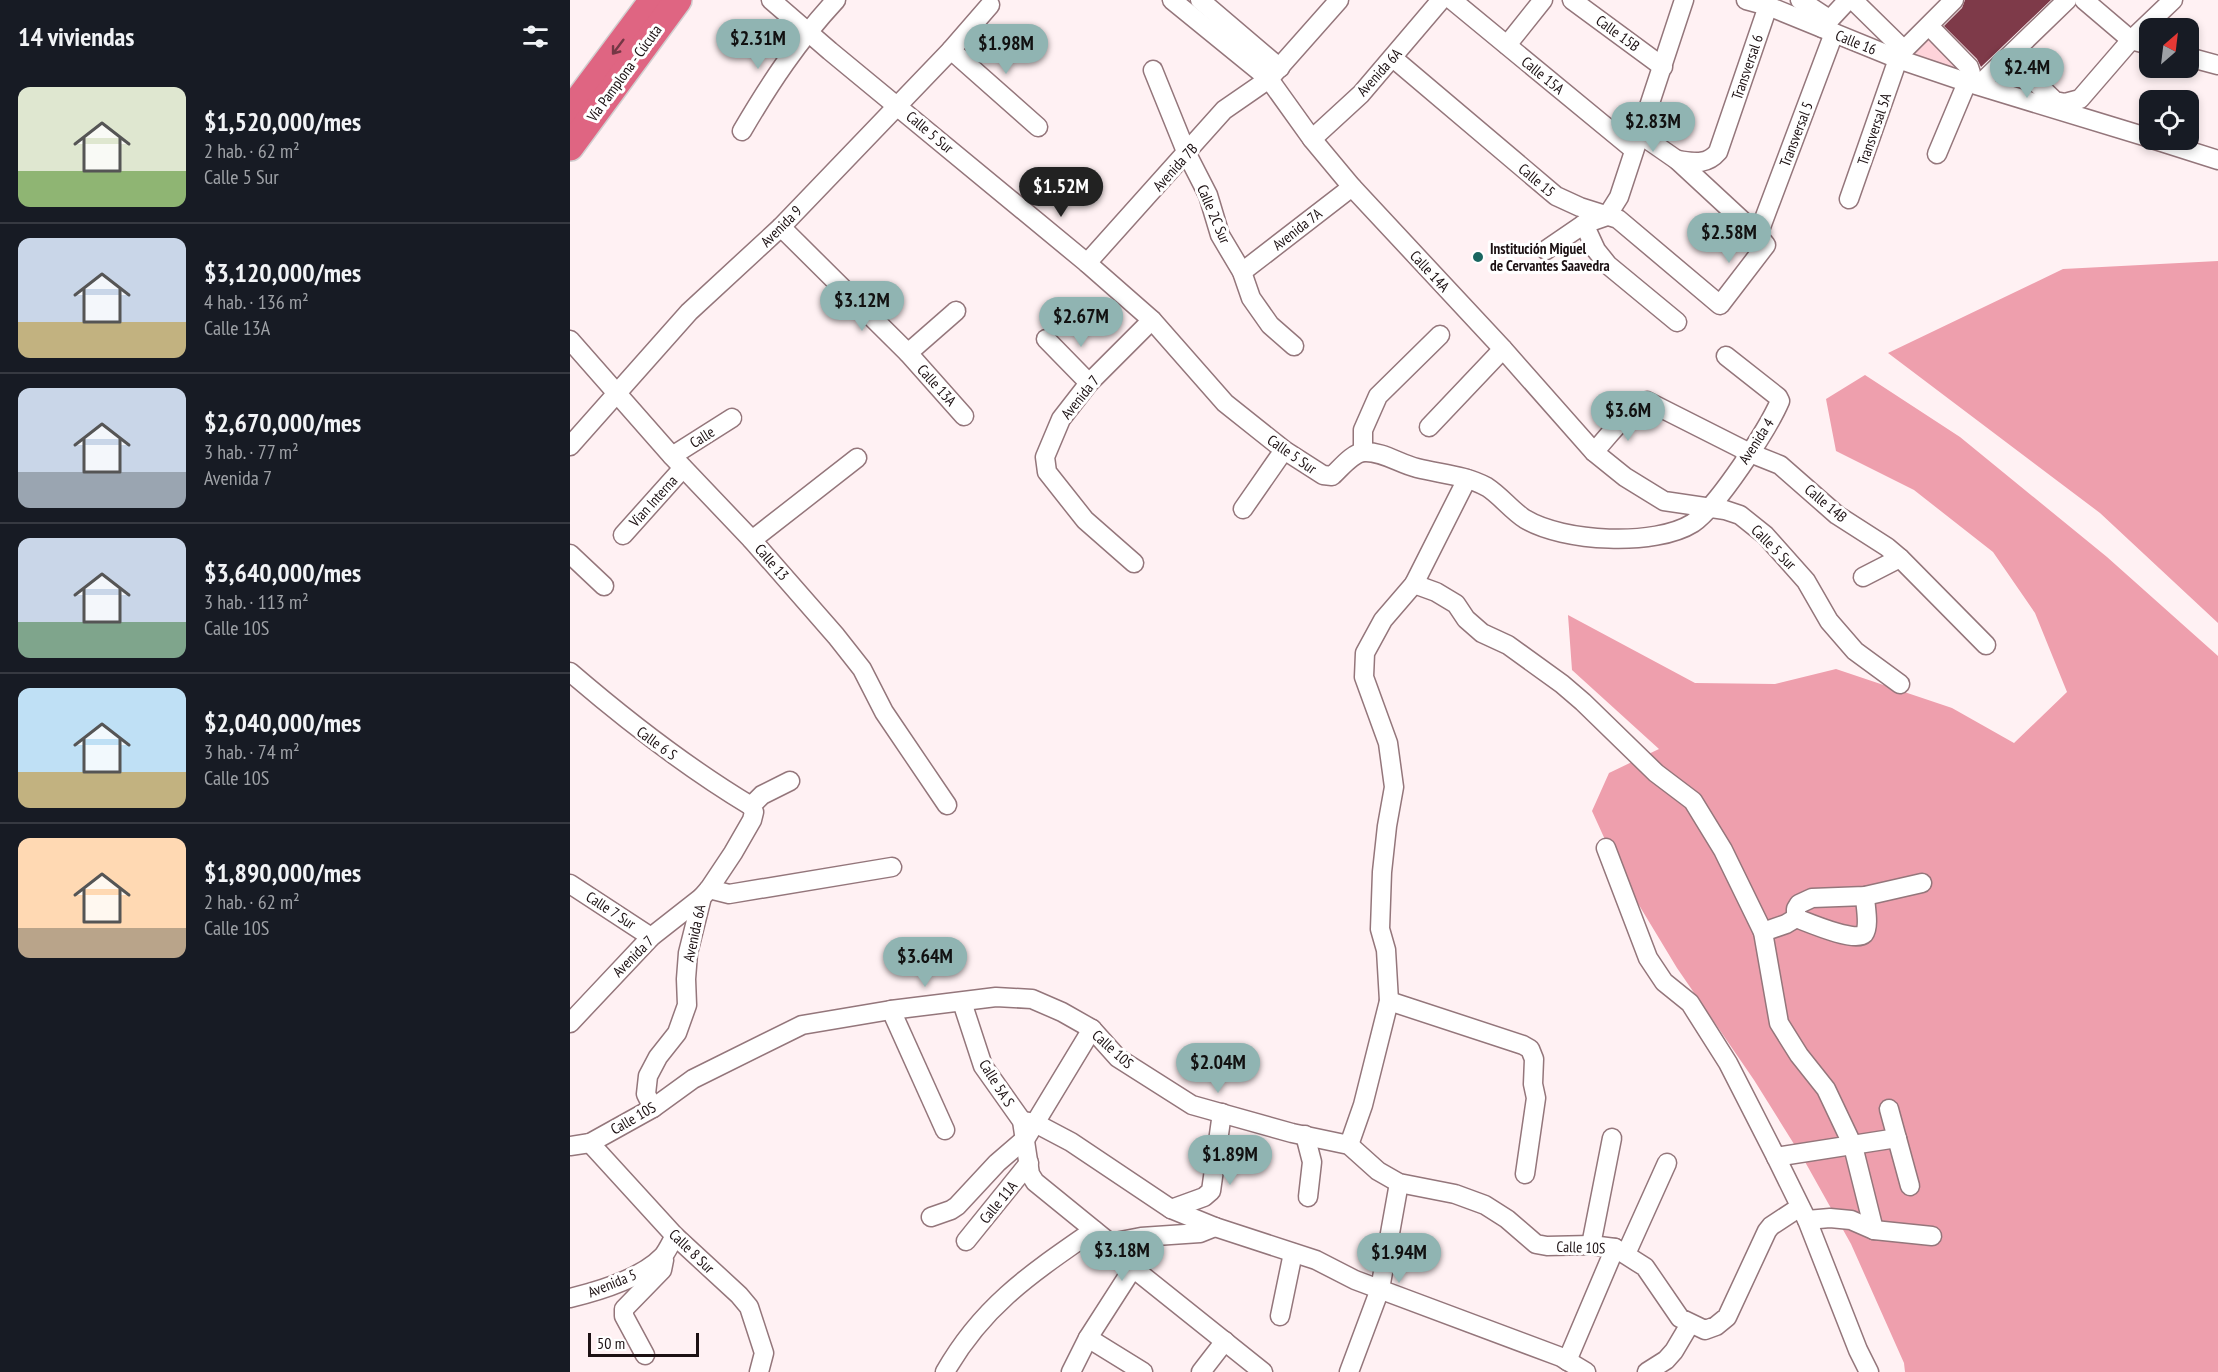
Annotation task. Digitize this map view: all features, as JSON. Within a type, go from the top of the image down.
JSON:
[{"type":"highway","name":"Vía Pamplona - Cúcuta","points":[[570,111],[653,0]]},
{"type":"highway","name":"Vía Pamplona - Cúcuta","points":[[570,147],[678,0]]},
{"type":"street","name":"Calle 5 Sur","points":[[771,0],[1087,263],[1152,320],[1225,403],[1284,450],[1328,477],[1363,452]]},
{"type":"street","points":[[742,131],[766,89],[807,31],[836,0]]},
{"type":"street","name":"Calle 14A","points":[[1172,0],[1274,73]]},
{"type":"street","name":"Calle 14A","points":[[1200,0],[1274,73],[1312,139],[1352,187],[1503,349],[1594,452],[1625,477],[1664,501],[1710,508]]},
{"type":"street","name":"Avenida 6A","points":[[1312,139],[1361,94],[1441,0]]},
{"type":"street","name":"Calle 15A","points":[[1452,0],[1506,45],[1638,142],[1677,160],[1762,239]]},
{"type":"street","points":[[1506,45],[1542,0]]},
{"type":"street","name":"Calle 15B","points":[[1572,0],[1663,67]]},
{"type":"street","points":[[1546,250],[1584,224],[1607,216],[1619,197],[1684,0]]},
{"type":"street","name":"Calle 16","points":[[1746,0],[1828,27],[1973,84],[2071,109]]},
{"type":"street","points":[[1800,0],[1828,27],[1848,0]]},
{"type":"street","points":[[1853,0],[1901,55],[1954,0]]},
{"type":"street","points":[[1937,154],[1973,84],[2009,57],[2067,0]]},
{"type":"street","points":[[2084,0],[2131,40],[2139,42]]},
{"type":"street","points":[[2071,109],[2131,40],[2173,0]]},
{"type":"street","points":[[1274,73],[1328,4]]},
{"type":"street","name":"Avenida 9","points":[[570,446],[689,312],[782,227],[951,50],[990,5]]},
{"type":"street","name":"Transversal 6","points":[[1677,160],[1703,163],[1712,160],[1718,153],[1768,6]]},
{"type":"street","points":[[1929,26],[1969,67],[1973,84]]},
{"type":"street","name":"Transversal 5","points":[[1762,239],[1828,27]]},
{"type":"street","points":[[951,50],[1038,127]]},
{"type":"street","name":"Transversal 5A","points":[[1849,199],[1901,55]]},
{"type":"street","points":[[2009,57],[2055,100],[2071,109],[2139,134]]},
{"type":"street","name":"Calle 15","points":[[1393,58],[1556,196],[1618,219],[1720,305],[1762,239]]},
{"type":"street","points":[[2199,60],[2218,65]]},
{"type":"street","name":"Calle 2C Sur","points":[[1153,70],[1187,154],[1208,195],[1220,235],[1242,272],[1251,298],[1270,325],[1294,346]]},
{"type":"street","name":"Avenida 7B","points":[[1087,263],[1224,110],[1274,73]]},
{"type":"street","points":[[2186,150],[2218,160]]},
{"type":"street","name":"Avenida 7A","points":[[1242,272],[1352,187]]},
{"type":"street","points":[[1584,224],[1596,250],[1608,264],[1677,322]]},
{"type":"street","name":"Calle 13A","points":[[782,227],[908,353],[964,416]]},
{"type":"street","points":[[908,353],[956,311]]},
{"type":"street","name":"Avenida 7","points":[[1134,563],[1085,520],[1047,472],[1045,457],[1061,419],[1089,383],[1152,320]]},
{"type":"street","points":[[1440,335],[1378,396],[1363,430],[1363,452],[1375,453],[1415,468],[1467,478],[1505,500],[1524,518],[1547,529],[1585,538],[1633,538],[1675,532],[1694,522],[1710,508]]},
{"type":"street","points":[[1046,339],[1089,383]]},
{"type":"street","name":"Calle 13","points":[[570,340],[677,462],[752,540],[836,636],[862,669],[884,712],[947,805]]},
{"type":"street","points":[[1430,428],[1503,349]]},
{"type":"street","name":"Avenida 4","points":[[1710,508],[1750,453],[1780,401],[1726,356]]},
{"type":"street","name":"Calle 14B","points":[[1594,452],[1642,403],[1647,401],[1750,453],[1780,465],[1838,515],[1887,547],[1986,645]]},
{"type":"street","name":"Calle","points":[[677,462],[732,418]]},
{"type":"street","points":[[1243,509],[1284,450]]},
{"type":"street","points":[[752,540],[857,458]]},
{"type":"street","name":"Vian Interna","points":[[622,535],[677,462]]},
{"type":"street","points":[[1349,1145],[1363,1105],[1389,1001],[1386,950],[1380,929],[1382,872],[1394,788],[1388,743],[1364,676],[1365,653],[1383,620],[1414,584],[1467,478]]},
{"type":"street","name":"Calle 5 Sur","points":[[1710,508],[1740,515],[1765,535],[1806,581],[1829,621],[1855,651],[1900,684]]},
{"type":"street","points":[[570,554],[604,586]]},
{"type":"street","points":[[1863,577],[1899,558]]},
{"type":"street","points":[[1414,584],[1436,592],[1456,604],[1466,619],[1482,633],[1508,645],[1562,684],[1656,773],[1693,801],[1723,850],[1763,932],[1779,1023],[1799,1055],[1826,1089],[1853,1146],[1874,1230]]},
{"type":"street","name":"Calle 6 S","points":[[570,672],[631,724],[714,784],[751,806]]},
{"type":"street","points":[[751,806],[762,795],[790,781]]},
{"type":"street","name":"Avenida 6A","points":[[653,1108],[646,1094],[648,1076],[658,1057],[677,1034],[687,1005],[688,953],[705,893],[752,820],[754,812],[751,806]]},
{"type":"street","points":[[1606,848],[1648,958],[1664,982],[1690,1003],[1728,1063],[1776,1157],[1803,1213],[1869,1372]]},
{"type":"street","points":[[705,893],[729,894],[892,867]]},
{"type":"street","points":[[1796,918],[1796,909],[1799,904],[1812,898],[1865,896],[1922,883]]},
{"type":"street","name":"Calle 7 Sur","points":[[570,884],[651,937]]},
{"type":"street","name":"Avenida 7","points":[[570,1023],[651,937],[705,893]]},
{"type":"street","points":[[1796,918],[1834,932],[1859,937],[1866,929],[1865,896]]},
{"type":"street","points":[[1763,932],[1796,918]]},
{"type":"street","name":"Calle 10S","points":[[570,1146],[590,1143],[653,1108],[693,1079],[802,1025],[891,1010],[996,997],[1032,999],[1092,1029],[1118,1058],[1154,1083],[1192,1105],[1349,1145],[1378,1171],[1399,1183],[1455,1194],[1485,1204],[1536,1244],[1591,1245],[1621,1251],[1645,1267],[1680,1318],[1690,1324]]},
{"type":"street","points":[[1389,1001],[1523,1045],[1530,1050],[1534,1059],[1533,1084],[1536,1098],[1525,1174]]},
{"type":"street","name":"Calle 5A S","points":[[962,1002],[983,1066],[1028,1127],[1029,1163]]},
{"type":"street","points":[[891,1010],[945,1130]]},
{"type":"street","points":[[931,1217],[957,1206],[1028,1127],[1092,1029]]},
{"type":"street","points":[[1889,1109],[1910,1186]]},
{"type":"street","points":[[1172,1209],[1204,1197],[1211,1191],[1222,1113]]},
{"type":"street","points":[[1028,1127],[1071,1142],[1172,1209],[1215,1227],[1316,1260],[1354,1280],[1586,1372]]},
{"type":"street","points":[[1305,1135],[1312,1162],[1308,1197]]},
{"type":"street","points":[[1591,1245],[1612,1138]]},
{"type":"street","points":[[1776,1157],[1897,1138]]},
{"type":"street","name":"Calle 8 Sur","points":[[590,1143],[675,1236],[749,1307],[764,1353],[759,1372]]},
{"type":"street","points":[[1029,1163],[1030,1174],[1035,1182],[1110,1243],[1133,1268],[1263,1372]]},
{"type":"street","name":"Calle 11A","points":[[966,1241],[1029,1163]]},
{"type":"street","points":[[1562,1364],[1667,1163]]},
{"type":"street","points":[[1349,1372],[1380,1289],[1399,1183]]},
{"type":"street","points":[[1647,1372],[1674,1352],[1690,1324],[1705,1330],[1716,1326],[1727,1317],[1771,1226],[1803,1213],[1851,1220],[1874,1230],[1932,1236]]},
{"type":"street","points":[[1110,1243],[1141,1237],[1200,1233],[1215,1227]]},
{"type":"street","points":[[945,1372],[964,1342],[995,1304],[1020,1282],[1094,1230]]},
{"type":"street","name":"Avenida 5","points":[[570,1298],[635,1276],[663,1256],[675,1236]]},
{"type":"street","points":[[1280,1316],[1293,1253]]},
{"type":"street","points":[[645,1355],[624,1316],[624,1309],[662,1270],[663,1256]]},
{"type":"street","points":[[1071,1372],[1088,1338],[1133,1268]]},
{"type":"street","points":[[1088,1338],[1143,1372]]},
{"type":"street","points":[[1201,1372],[1225,1341]]},
{"type":"shaded area","points":[[1930,37],[1968,73],[1905,58]]},
{"type":"shaded area","points":[[2008,60],[2051,105],[1983,84]]},
{"type":"shaded area","points":[[2218,261],[2218,623],[2100,513],[1888,353],[2063,269]]},
{"type":"shaded area","points":[[1865,375],[1960,437],[2107,557],[2218,656],[2218,1372],[1905,1372],[1904,1363],[1851,1244],[1804,1160],[1754,1080],[1677,968],[1622,877],[1592,811],[1609,773],[1659,749],[1572,670],[1568,615],[1695,683],[1775,684],[1836,669],[1952,708],[2014,743],[2067,692],[2035,613],[1993,552],[1914,490],[1836,451],[1826,399]]},
{"type":"building","points":[[1965,0],[2051,0],[1981,67],[1977,59],[1944,26],[1962,8]]},
{"type":"place","name":"Institución Miguel de Cervantes Saavedra","points":[[1478,257]]}]
